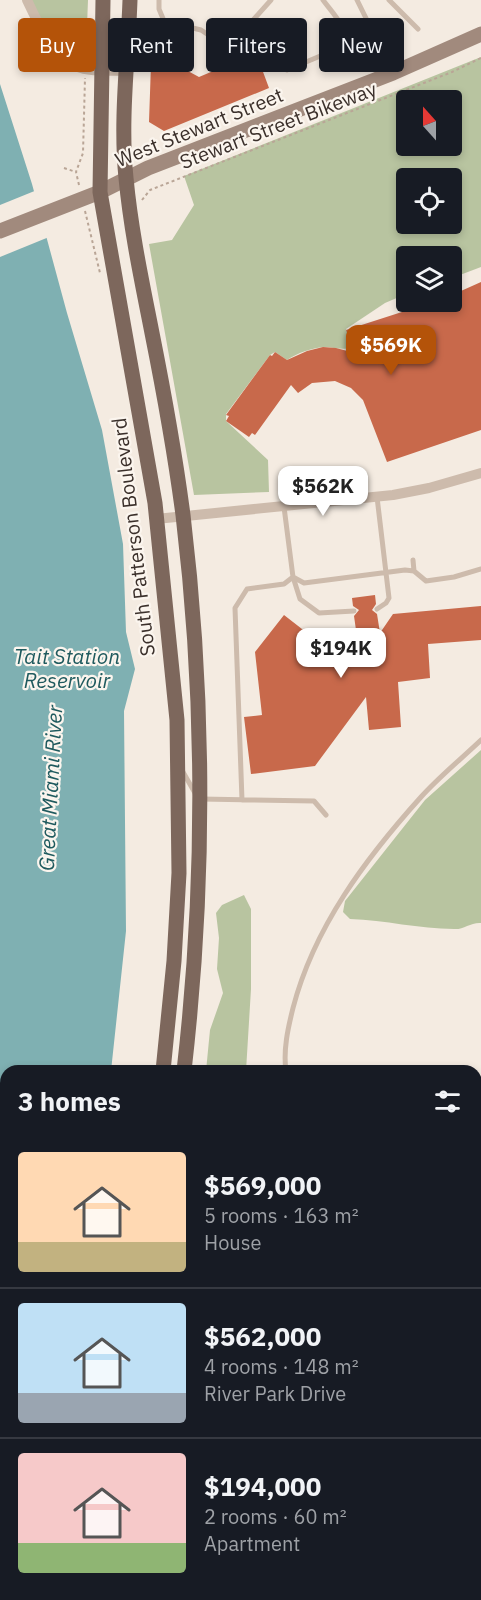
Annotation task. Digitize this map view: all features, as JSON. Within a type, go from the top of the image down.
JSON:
[{"type":"main road","name":"South Patterson Boulevard","points":[[103,0],[100,192],[115,286],[141,418],[156,519],[177,720],[179,873],[174,961],[164,1065]]},
{"type":"main road","points":[[129,18],[130,0]]},
{"type":"main road","name":"West Stewart Street","points":[[0,231],[100,192],[126,178],[393,73],[481,34]]},
{"type":"main road","points":[[127,72],[126,178],[183,515],[194,637],[199,799],[194,962],[185,1065]]},
{"type":"street","points":[[27,0],[49,40],[59,52],[84,69],[108,70]]},
{"type":"street","points":[[156,519],[377,497],[429,488],[481,473]]},
{"type":"lane","points":[[159,0],[159,9],[164,21],[206,33]]},
{"type":"lane","points":[[256,18],[271,0]]},
{"type":"lane","points":[[307,62],[344,46],[346,36],[342,25],[323,0]]},
{"type":"lane","points":[[357,0],[393,73]]},
{"type":"lane","points":[[389,0],[418,29]]},
{"type":"lane","points":[[377,497],[389,598],[377,609]]},
{"type":"lane","points":[[284,507],[293,578],[300,599],[319,613],[354,611]]},
{"type":"lane","points":[[413,560],[414,571]]},
{"type":"lane","points":[[293,578],[304,583],[405,570],[414,571],[426,581],[454,577],[481,568]]},
{"type":"lane","points":[[242,800],[236,608],[247,589],[284,584],[293,578]]},
{"type":"lane","points":[[285,1065],[288,1028],[298,987],[326,922],[374,853],[422,796],[481,740]]},
{"type":"lane","points":[[179,766],[199,799],[314,801],[326,815]]},
{"type":"path","name":"Stewart Street Bikeway","points":[[137,204],[150,190],[452,72],[481,58]]},
{"type":"path","points":[[77,176],[76,172],[83,153],[85,83]]},
{"type":"path","points":[[64,168],[76,172]]},
{"type":"path","points":[[86,220],[100,276]]},
{"type":"path","points":[[89,229],[94,227]]},
{"type":"green space","points":[[27,0],[88,0],[87,18],[37,18]]},
{"type":"green space","points":[[481,57],[481,267],[462,274],[462,246],[396,246],[396,298],[346,329],[353,347],[315,348],[287,360],[275,352],[270,355],[226,414],[226,421],[268,460],[269,492],[194,495],[149,244],[172,240],[194,205],[184,176],[396,91],[396,156],[462,156],[462,90],[399,90]]},
{"type":"green space","points":[[481,750],[481,923],[457,929],[441,929],[350,919],[343,912],[345,901],[425,800]]},
{"type":"green space","points":[[244,895],[251,909],[251,989],[246,1065],[207,1065],[210,1030],[223,993],[217,969],[219,938],[216,913],[222,905]]},
{"type":"water","name":"Tait Station Reservoir","points":[[0,84],[32,184],[102,430],[123,544],[126,632],[135,669],[124,711],[126,931],[112,1065],[0,1065]]},
{"type":"pier","points":[[37,190],[49,237],[0,257],[0,205]]},
{"type":"building","points":[[151,72],[190,72],[199,77],[211,72],[263,72],[269,88],[164,131],[149,122]]},
{"type":"building","points":[[481,282],[481,430],[387,462],[363,400],[351,388],[335,381],[312,383],[298,393],[291,385],[255,435],[252,433],[249,437],[226,421],[229,416],[226,415],[270,355],[272,356],[275,352],[287,360],[323,347],[355,353],[346,330],[402,312],[462,312],[462,291]]},
{"type":"building","points":[[375,595],[376,604],[372,610],[377,614],[380,633],[393,614],[481,606],[481,640],[428,644],[430,678],[398,682],[401,727],[369,730],[366,697],[315,766],[251,774],[244,717],[262,715],[255,652],[284,615],[311,636],[356,630],[354,616],[359,610],[353,606],[352,598]]},
{"type":"water label","name":"Great Miami River","points":[[50,788]]}]
